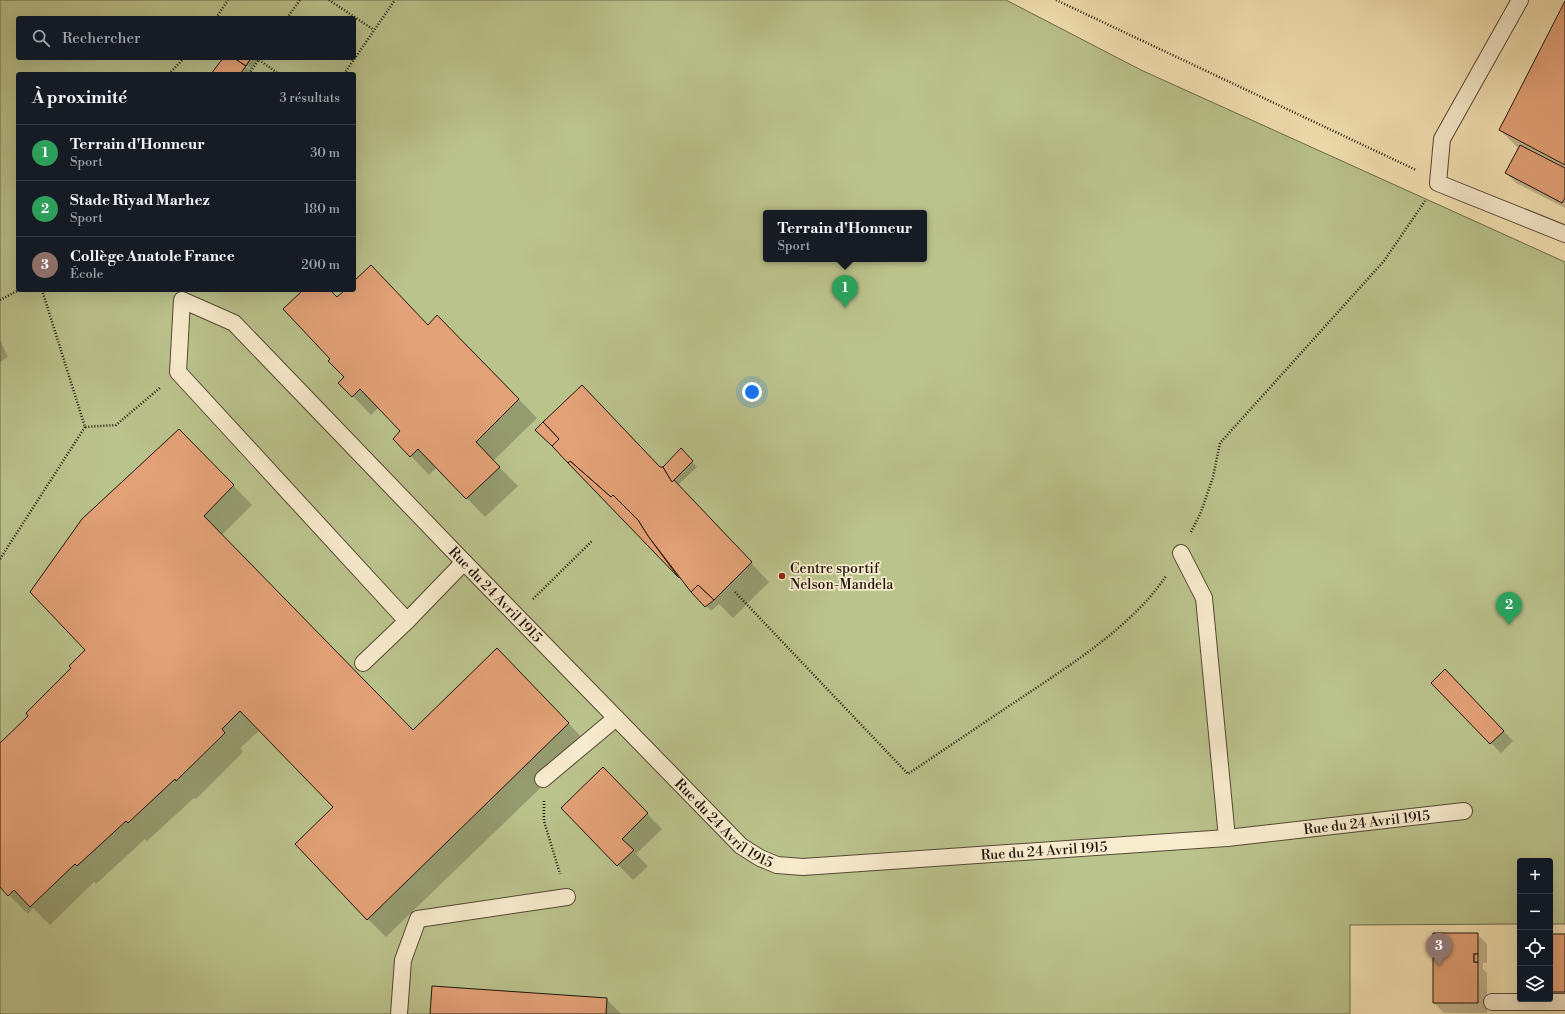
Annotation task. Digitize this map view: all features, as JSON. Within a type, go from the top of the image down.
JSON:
[{"type":"lane","points":[[1520,0],[1442,139],[1438,183],[1565,234]]},
{"type":"lane","name":"Rue du 24 Avril 1915","points":[[178,372],[182,300],[234,323],[516,616],[741,846],[760,858],[778,865],[803,867],[1227,838],[1464,811]]},
{"type":"lane","points":[[178,372],[407,621]]},
{"type":"lane","points":[[1181,553],[1204,598],[1227,838]]},
{"type":"lane","points":[[363,663],[407,621],[464,562]]},
{"type":"lane","points":[[543,779],[616,718]]},
{"type":"lane","points":[[399,1014],[402,960],[418,919],[567,897]]},
{"type":"lane","points":[[1492,1002],[1565,1002]]},
{"type":"path","points":[[217,16],[228,0]]},
{"type":"path","points":[[288,16],[300,0]]},
{"type":"path","points":[[329,0],[353,16]]},
{"type":"path","points":[[356,56],[394,0]]},
{"type":"path","points":[[735,592],[908,774],[1063,669],[1111,634],[1155,592],[1181,553],[1201,512],[1213,477],[1220,443],[1384,260],[1438,183],[1410,166],[1341,135],[1056,0]]},
{"type":"path","points":[[356,18],[374,30]]},
{"type":"path","points":[[170,72],[182,60]]},
{"type":"path","points":[[251,72],[258,60]]},
{"type":"path","points":[[260,60],[276,72]]},
{"type":"path","points":[[345,72],[354,60]]},
{"type":"path","points":[[0,300],[16,292]]},
{"type":"path","points":[[43,292],[85,427]]},
{"type":"path","points":[[85,427],[116,425],[178,372]]},
{"type":"path","points":[[0,559],[85,427]]},
{"type":"path","points":[[516,616],[592,541]]},
{"type":"path","points":[[543,779],[544,821],[567,897]]},
{"type":"green space","name":"Centre sportif Nelson-Mandela","points":[[0,0],[1006,0],[1141,70],[1565,262],[1565,924],[1553,924],[1553,858],[1517,858],[1517,924],[1350,925],[1350,1014],[0,1014]]},
{"type":"building","points":[[1565,1],[1565,165],[1499,130]]},
{"type":"building","points":[[222,60],[237,60],[246,66],[242,72],[212,72]]},
{"type":"building","points":[[237,60],[250,60],[246,66]]},
{"type":"building","points":[[1520,145],[1565,168],[1565,198],[1562,203],[1505,173]]},
{"type":"building","points":[[371,265],[428,325],[437,315],[519,399],[476,442],[500,467],[466,499],[418,449],[410,457],[393,439],[400,431],[360,389],[352,397],[338,383],[344,377],[328,361],[330,359],[283,309],[301,292],[332,292],[337,297],[343,292],[356,292],[356,279]]},
{"type":"building","points":[[582,385],[660,467],[663,467],[672,482],[674,480],[752,562],[714,600],[698,585],[691,592],[648,536],[638,520],[613,495],[611,497],[570,461],[568,463],[552,446],[559,439],[543,422]]},
{"type":"building","points":[[543,422],[559,439],[552,446],[535,430]]},
{"type":"building","points":[[179,429],[234,485],[204,516],[413,730],[497,648],[569,723],[367,920],[295,844],[333,807],[240,711],[222,729],[225,733],[176,781],[175,779],[128,823],[126,821],[77,866],[75,864],[30,907],[14,890],[8,896],[0,887],[0,743],[28,716],[26,713],[71,668],[69,666],[85,650],[30,592],[82,519]]},
{"type":"building","points":[[681,448],[693,461],[672,482],[663,467]]},
{"type":"building","points":[[570,461],[611,497],[613,495],[638,520],[679,578],[568,463]]},
{"type":"building","points":[[698,585],[714,600],[705,607],[691,592]]},
{"type":"building","points":[[1445,669],[1504,731],[1490,744],[1431,683]]},
{"type":"building","points":[[603,767],[648,813],[622,839],[634,850],[617,866],[561,808]]},
{"type":"building","points":[[1433,933],[1478,933],[1478,954],[1474,954],[1474,962],[1478,962],[1478,1003],[1433,1003]]},
{"type":"building","points":[[1553,934],[1565,934],[1565,992],[1553,992]]},
{"type":"building","points":[[1474,954],[1478,954],[1478,962],[1474,962]]},
{"type":"building","points":[[432,986],[607,998],[606,1014],[430,1014]]},
{"type":"place","name":"Terrain d'Honneur","points":[[845,308]]},
{"type":"place","name":"Centre sportif Nelson-Mandela","points":[[782,576]]},
{"type":"place","name":"Stade Riyad Marhez","points":[[1509,625]]},
{"type":"place","name":"Collège Anatole France","points":[[1439,966]]}]
